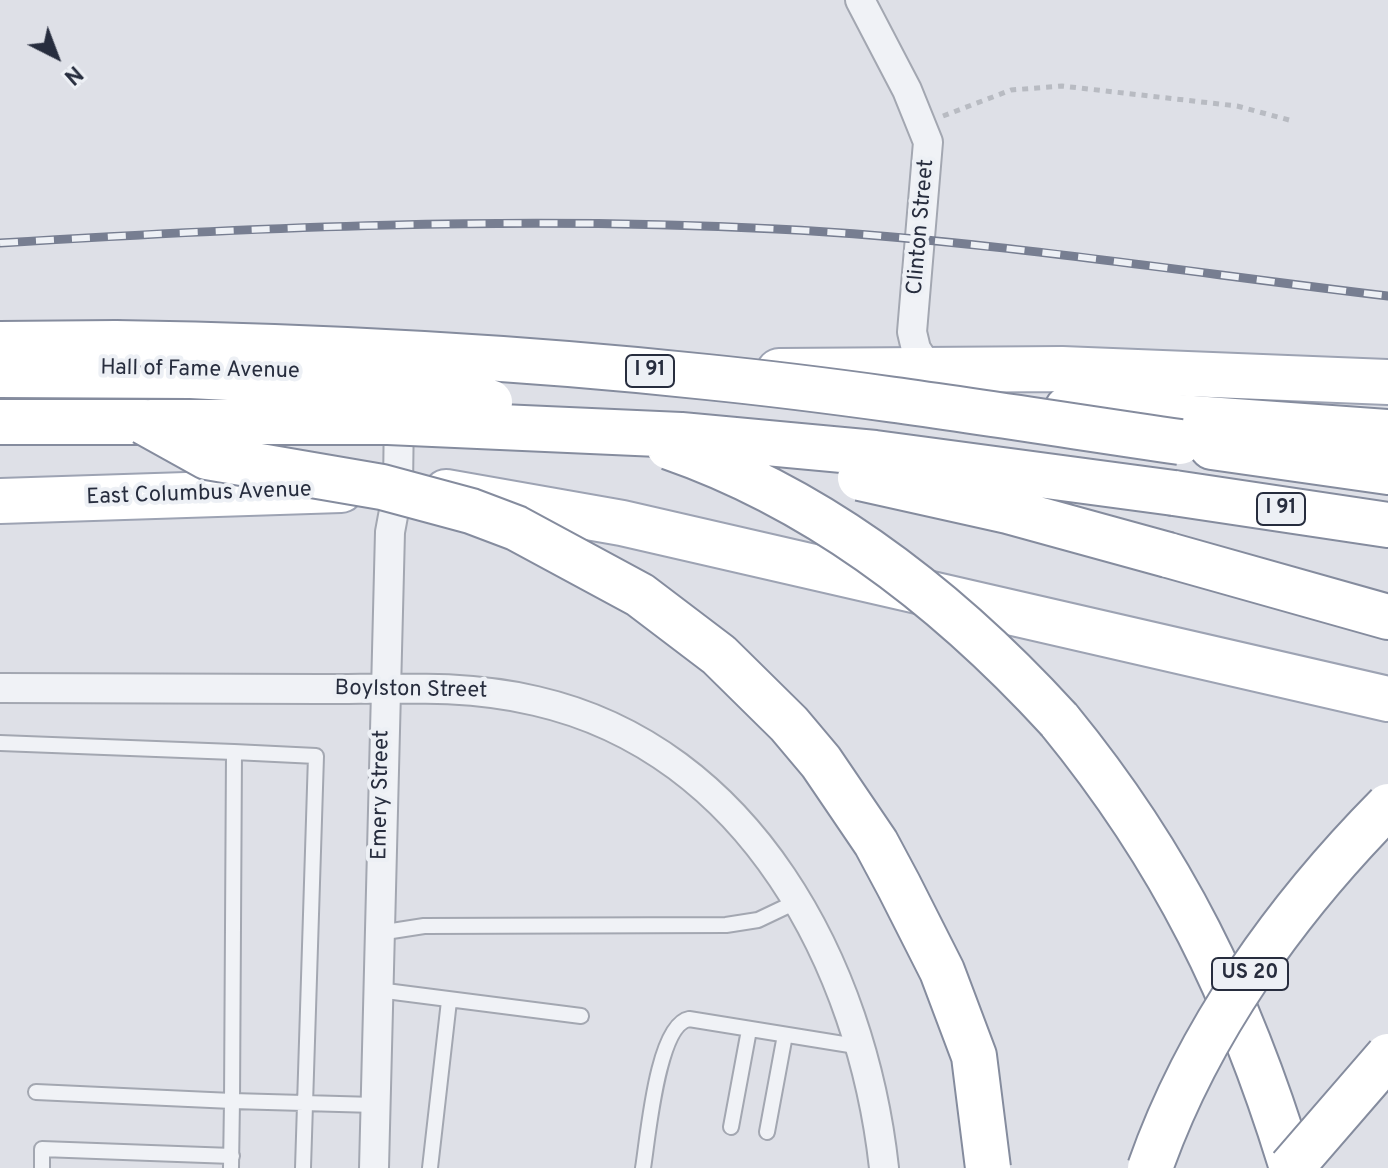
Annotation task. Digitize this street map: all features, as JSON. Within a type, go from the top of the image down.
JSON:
[{"type":"main road","name":"I 91","points":[[0,344],[215,345],[492,358],[710,377],[916,385],[1183,430],[1388,472]]},
{"type":"main road","points":[[916,385],[1165,371],[1388,382]]},
{"type":"main road","name":"Hall of Fame Avenue","points":[[0,372],[400,374],[916,385]]},
{"type":"main road","points":[[0,372],[241,377],[380,388],[499,403],[634,435],[754,483],[852,539],[965,625],[1059,720],[1135,819],[1189,909],[1244,1030],[1291,1168]]},
{"type":"main road","points":[[256,372],[274,380],[288,393],[298,409],[303,428],[302,448],[295,466],[268,493]]},
{"type":"main road","name":"I 91","points":[[0,422],[388,422],[584,429],[780,442],[1174,493],[1388,525]]},
{"type":"main road","points":[[144,422],[207,457],[382,487],[471,511],[516,528],[640,595],[719,655],[756,689],[821,762],[894,875],[942,971],[974,1056],[988,1168]]},
{"type":"main road","points":[[485,427],[882,482],[1008,511],[1388,617]]},
{"type":"main road","points":[[1183,430],[1388,432]]},
{"type":"main road","name":"East Columbus Avenue","points":[[0,501],[398,489],[457,492],[622,523],[1388,699]]},
{"type":"main road","name":"US 20","points":[[1150,1168],[1196,1067],[1248,977],[1305,897],[1388,806]]},
{"type":"main road","points":[[1291,1168],[1388,1056]]},
{"type":"main road","points":[[1321,1168],[1388,1080]]},
{"type":"street","name":"Clinton Street","points":[[860,0],[923,124],[928,154],[912,332],[916,349],[916,385]]},
{"type":"street","name":"Emery Street","points":[[374,1168],[390,532],[398,489],[400,374]]},
{"type":"street","name":"Boylston Street","points":[[0,688],[386,688],[497,693],[552,705],[611,727],[666,758],[721,802],[772,860],[799,900],[838,979],[862,1047],[884,1168]]},
{"type":"lane","points":[[0,743],[316,756],[308,1103],[303,1168]]},
{"type":"lane","points":[[42,1168],[42,1149],[232,1162],[234,752]]},
{"type":"lane","points":[[379,933],[424,926],[726,925],[758,920],[799,900]]},
{"type":"lane","points":[[378,990],[581,1016]]},
{"type":"lane","points":[[430,1168],[449,1001]]},
{"type":"lane","points":[[643,1168],[663,1053],[671,1031],[679,1021],[689,1019],[862,1047]]},
{"type":"lane","points":[[731,1127],[749,1030]]},
{"type":"lane","points":[[767,1132],[785,1035]]},
{"type":"lane","points":[[36,1092],[375,1105]]},
{"type":"path","points":[[923,124],[1011,90],[1062,86],[1237,106],[1289,120]]},
{"type":"railway","points":[[0,243],[388,225],[679,225],[929,240],[1388,296]]}]
